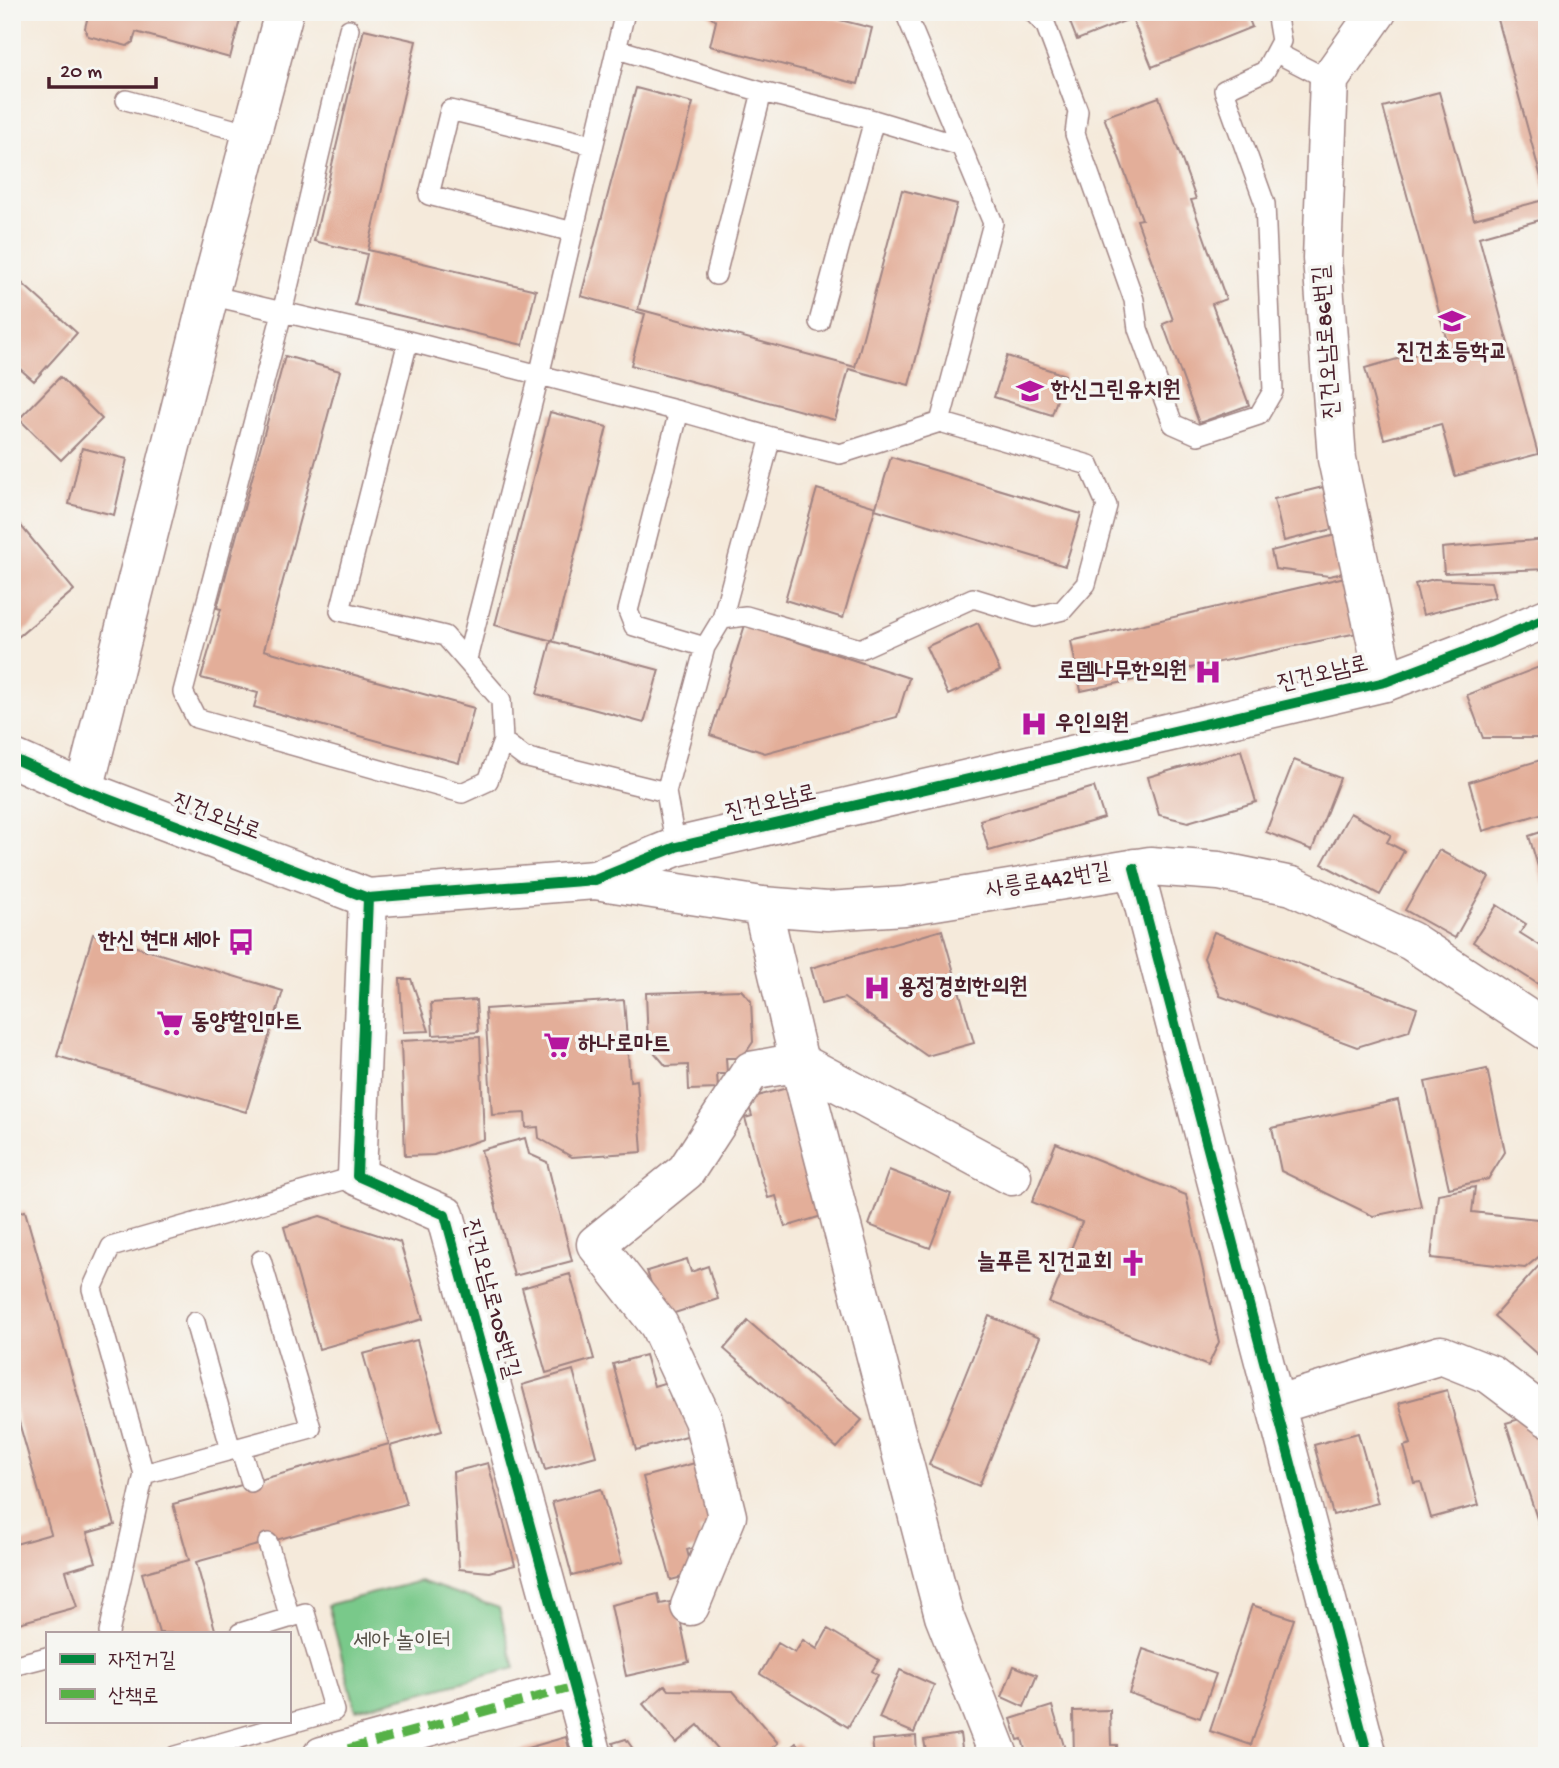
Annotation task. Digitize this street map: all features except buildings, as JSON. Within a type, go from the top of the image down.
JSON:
[{"type":"street","points":[[84,790],[209,295],[284,12]]},
{"type":"street","points":[[1329,80],[1377,12]]},
{"type":"street","name":"진건오남로86번길","points":[[1329,80],[1322,258],[1337,459],[1385,682]]},
{"type":"street","name":"진건오남로","points":[[12,758],[84,790],[368,898],[595,880],[676,847],[1385,682],[1547,618]]},
{"type":"street","name":"사릉로442번길","points":[[595,880],[762,906],[827,911],[904,906],[1150,866],[1219,871],[1292,886],[1410,941],[1547,1031]]},
{"type":"street","points":[[1134,868],[1368,1756]]},
{"type":"street","points":[[357,1176],[368,898]]},
{"type":"street","points":[[762,906],[799,1062],[944,1616],[999,1756]]},
{"type":"street","points":[[690,1606],[727,1516],[704,1420],[659,1325],[596,1244],[686,1171],[751,1071],[799,1062],[1012,1176]]},
{"type":"street","name":"진건오남로105번길","points":[[357,1176],[445,1215],[593,1756]]},
{"type":"street","points":[[1275,1405],[1441,1355],[1490,1375],[1547,1417]]},
{"type":"street","points":[[322,1756],[574,1687]]},
{"type":"lane","points":[[467,659],[539,376],[625,12]]},
{"type":"lane","points":[[905,12],[993,223],[940,422]]},
{"type":"lane","points":[[1033,12],[1045,26],[1079,111],[1075,134],[1134,300],[1138,329],[1173,424],[1198,435],[1259,415],[1273,391],[1265,204],[1224,90],[1265,71],[1281,41],[1276,12]]},
{"type":"lane","points":[[349,29],[282,313],[183,692],[196,718],[463,793],[488,781],[503,741],[501,700],[445,636],[340,611],[408,341]]},
{"type":"lane","points":[[617,48],[762,92],[874,120],[961,146]]},
{"type":"lane","points":[[1275,52],[1329,80]]},
{"type":"lane","points":[[716,275],[762,92]]},
{"type":"lane","points":[[126,100],[251,134]]},
{"type":"lane","points":[[573,232],[429,195],[450,110],[592,145]]},
{"type":"lane","points":[[819,322],[874,120]]},
{"type":"lane","points":[[209,295],[408,341],[840,454],[940,422],[1089,464],[1107,506],[1086,584],[1063,610],[1035,617],[973,598],[860,649],[746,616],[722,619]]},
{"type":"lane","points":[[679,411],[628,611],[634,626],[705,647]]},
{"type":"lane","points":[[676,847],[666,792],[705,647],[722,619],[771,438]]},
{"type":"lane","points":[[503,741],[524,757],[666,792]]},
{"type":"lane","points":[[108,1632],[144,1474],[92,1289],[111,1247],[357,1176]]},
{"type":"lane","points":[[144,1474],[312,1428],[261,1260]]},
{"type":"lane","points":[[195,1322],[236,1449],[251,1482]]},
{"type":"lane","points":[[268,1543],[290,1618]]},
{"type":"lane","points":[[243,1632],[305,1613],[334,1712],[290,1721]]},
{"type":"lane","points":[[12,1666],[46,1657]]},
{"type":"lane","points":[[175,1756],[263,1726],[283,1722]]},
{"type":"green space","name":"세아 놀이터","points":[[420,1581],[499,1608],[515,1668],[356,1710],[328,1605]]},
{"type":"marked path","points":[[322,1756],[574,1687]]},
{"type":"cycle path","points":[[12,758],[84,790],[368,898],[595,880],[676,847],[1385,682],[1547,618]]},
{"type":"cycle path","points":[[1134,868],[1368,1756]]},
{"type":"cycle path","points":[[368,898],[357,1176],[445,1215],[593,1756]]},
{"type":"place","name":"진건초등학교","points":[[1452,321]]},
{"type":"place","name":"한신그린유치원","points":[[1030,391]]},
{"type":"place","name":"로뎀나무한의원","points":[[1208,672]]},
{"type":"place","name":"우인의원","points":[[1034,724]]},
{"type":"place","name":"한신 현대 세아","points":[[241,942]]},
{"type":"place","name":"용정경희한의원","points":[[877,988]]},
{"type":"place","name":"동양할인마트","points":[[170,1023]]},
{"type":"place","name":"하나로마트","points":[[557,1045]]},
{"type":"place","name":"늘푸른 진건교회","points":[[1133,1263]]}]
